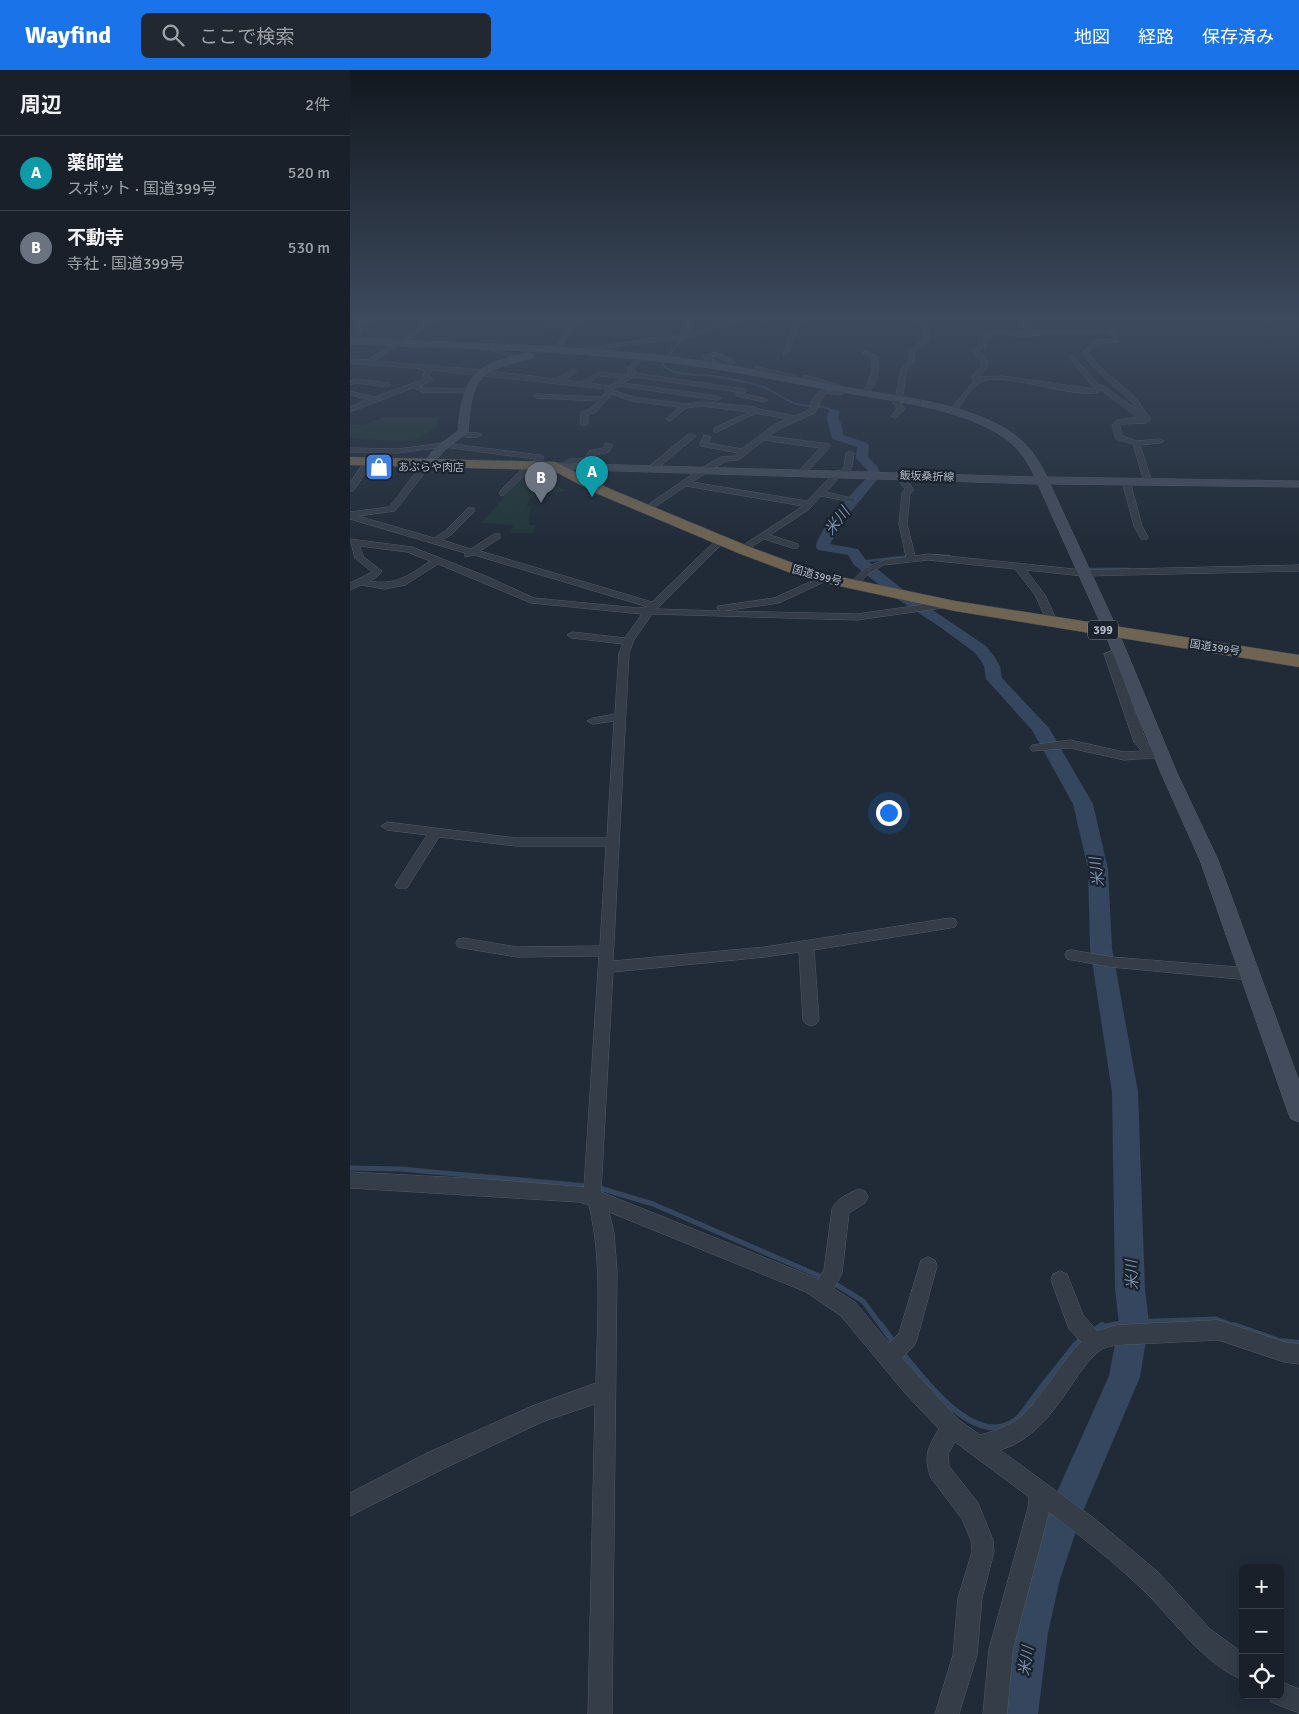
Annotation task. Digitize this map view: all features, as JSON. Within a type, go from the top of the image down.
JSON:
[{"type":"highway","points":[[350,461],[373,458],[428,463],[560,466]]},
{"type":"highway","name":"国道399号","points":[[560,466],[577,479],[646,509],[742,550],[823,579],[906,599],[950,604],[1299,661]]},
{"type":"street","points":[[357,395],[375,399]]},
{"type":"street","points":[[350,410],[388,395]]},
{"type":"street","points":[[462,434],[468,395]]},
{"type":"street","points":[[584,424],[585,412],[592,411],[607,395]]},
{"type":"street","points":[[627,395],[638,400],[684,406],[702,404],[756,409],[795,418]]},
{"type":"street","points":[[698,395],[730,401]]},
{"type":"street","points":[[724,406],[738,395],[764,400]]},
{"type":"street","points":[[646,509],[704,470],[724,459],[736,458],[778,426],[812,411],[820,395]]},
{"type":"street","points":[[874,395],[953,411],[993,426],[1014,439],[1029,454],[1111,631],[1156,754],[1209,860],[1299,1112]]},
{"type":"street","points":[[895,416],[901,409],[895,401],[899,395]]},
{"type":"street","points":[[953,411],[967,395]]},
{"type":"street","points":[[1111,395],[1139,414],[1143,419],[1120,422],[1116,425],[1120,437],[1136,443],[1160,441]]},
{"type":"street","points":[[1127,395],[1148,419],[1146,421],[1131,421]]},
{"type":"street","points":[[537,396],[603,399]]},
{"type":"street","points":[[626,409],[638,400]]},
{"type":"street","points":[[670,419],[684,406]]},
{"type":"street","points":[[718,430],[756,409]]},
{"type":"street","points":[[350,410],[362,412]]},
{"type":"street","points":[[350,515],[392,508],[444,445],[462,434],[478,435]]},
{"type":"street","points":[[653,468],[692,436]]},
{"type":"street","points":[[707,437],[704,444],[744,452]]},
{"type":"street","points":[[764,438],[826,446],[802,472]]},
{"type":"street","points":[[350,488],[387,443]]},
{"type":"street","points":[[1136,443],[1148,482]]},
{"type":"street","points":[[350,450],[373,458],[396,452],[444,445],[540,456],[534,466],[503,493]]},
{"type":"street","points":[[560,466],[572,461],[587,460],[589,453],[606,450],[609,446]]},
{"type":"street","points":[[742,550],[808,504],[848,467],[850,453]]},
{"type":"street","name":"飯坂桑折線","points":[[560,466],[1041,480],[1299,484]]},
{"type":"street","points":[[899,475],[910,490],[906,493],[903,524],[904,535],[911,557]]},
{"type":"street","points":[[1126,482],[1138,526],[1144,537]]},
{"type":"street","points":[[685,483],[808,504]]},
{"type":"street","points":[[819,494],[852,499]]},
{"type":"street","points":[[435,541],[448,533],[471,510]]},
{"type":"street","points":[[350,515],[653,608]]},
{"type":"street","points":[[451,566],[497,536]]},
{"type":"street","points":[[764,536],[795,546]]},
{"type":"street","points":[[600,1714],[608,1272],[605,1233],[594,1192],[623,661],[628,641],[653,608],[721,540]]},
{"type":"street","points":[[350,587],[374,575],[377,570],[363,560],[352,542]]},
{"type":"street","points":[[352,542],[408,549],[510,589],[531,600],[755,616],[822,617],[857,617],[906,599],[929,608],[950,604]]},
{"type":"street","points":[[853,585],[868,570],[881,563],[911,557],[1082,570],[1299,568]]},
{"type":"street","points":[[350,566],[363,560]]},
{"type":"street","points":[[360,582],[381,586],[401,585],[438,560]]},
{"type":"street","points":[[1018,566],[1040,595],[1052,621]]},
{"type":"street","points":[[702,612],[714,608],[776,601],[823,579]]},
{"type":"street","points":[[572,635],[628,641]]},
{"type":"street","points":[[593,720],[620,717]]},
{"type":"street","points":[[1045,747],[1075,745],[1124,756],[1156,754]]},
{"type":"street","points":[[387,826],[516,842],[613,842]]},
{"type":"street","points":[[402,884],[436,832]]},
{"type":"street","points":[[605,967],[765,952],[950,923]]},
{"type":"street","points":[[463,943],[517,952],[606,951]]},
{"type":"street","points":[[806,945],[811,1020]]},
{"type":"street","points":[[1072,955],[1111,962],[1250,974]]},
{"type":"street","points":[[350,1180],[579,1194],[594,1192],[813,1286],[825,1285]]},
{"type":"street","points":[[825,1285],[833,1273],[841,1209],[859,1197]]},
{"type":"street","points":[[894,1351],[907,1339],[928,1266]]},
{"type":"street","points":[[1060,1280],[1076,1322],[1090,1337]]},
{"type":"street","points":[[825,1285],[894,1351],[932,1408],[952,1427],[1088,1527],[1150,1580],[1202,1637],[1239,1665]]},
{"type":"street","points":[[1090,1337],[1218,1330],[1284,1352],[1299,1354]]},
{"type":"street","points":[[977,1446],[1008,1437],[1027,1425],[1076,1361],[1090,1337]]},
{"type":"street","points":[[350,1505],[435,1461],[538,1413],[606,1390]]},
{"type":"street","points":[[947,1714],[963,1662],[970,1598],[983,1552],[982,1540],[970,1511],[939,1470],[936,1459],[937,1452],[952,1427]]},
{"type":"street","points":[[995,1714],[1001,1648],[1042,1493]]},
{"type":"street","points":[[1284,1695],[1299,1702]]},
{"type":"green space","points":[[384,417],[437,417],[437,427],[407,442],[350,438],[350,426],[364,425]]},
{"type":"green space","points":[[536,467],[555,470],[536,480],[566,491],[530,497],[527,506],[531,506],[529,525],[536,525],[533,533],[510,533],[513,525],[481,523],[514,486]]},
{"type":"waterway","name":"米川","points":[[778,395],[793,403],[821,407],[834,412]]},
{"type":"waterway","name":"米川","points":[[834,412],[832,418],[836,426],[837,437],[859,443],[863,446],[862,458],[873,469],[875,475],[838,519],[826,536],[823,547],[853,552],[859,562],[901,595],[980,649],[992,666],[994,679],[1040,728],[1083,804],[1098,869],[1101,948],[1125,1092],[1130,1289],[1134,1323],[1124,1377],[1064,1515],[1042,1579],[1030,1633],[1019,1714]]},
{"type":"waterway","points":[[935,555],[950,556]]},
{"type":"waterway","points":[[859,562],[910,556]]},
{"type":"waterway","points":[[1086,569],[1129,569]]},
{"type":"waterway","points":[[350,1168],[400,1169],[587,1186]]},
{"type":"waterway","points":[[596,1187],[653,1204],[824,1278]]},
{"type":"waterway","points":[[832,1282],[863,1301],[882,1327]]},
{"type":"waterway","points":[[1100,1327],[1127,1322],[1216,1319],[1237,1327]]},
{"type":"waterway","points":[[881,1325],[894,1343]]},
{"type":"waterway","points":[[1092,1332],[1102,1325]]},
{"type":"waterway","points":[[1234,1325],[1279,1341],[1299,1343]]},
{"type":"waterway","points":[[901,1352],[923,1378],[952,1407],[968,1419],[984,1426],[1000,1427],[1016,1420],[1021,1415],[1076,1344],[1083,1339]]},
{"type":"place","name":"あぶらや肉店","points":[[379,467]]},
{"type":"place","name":"薬師堂","points":[[592,497]]},
{"type":"place","name":"不動寺","points":[[541,503]]}]
